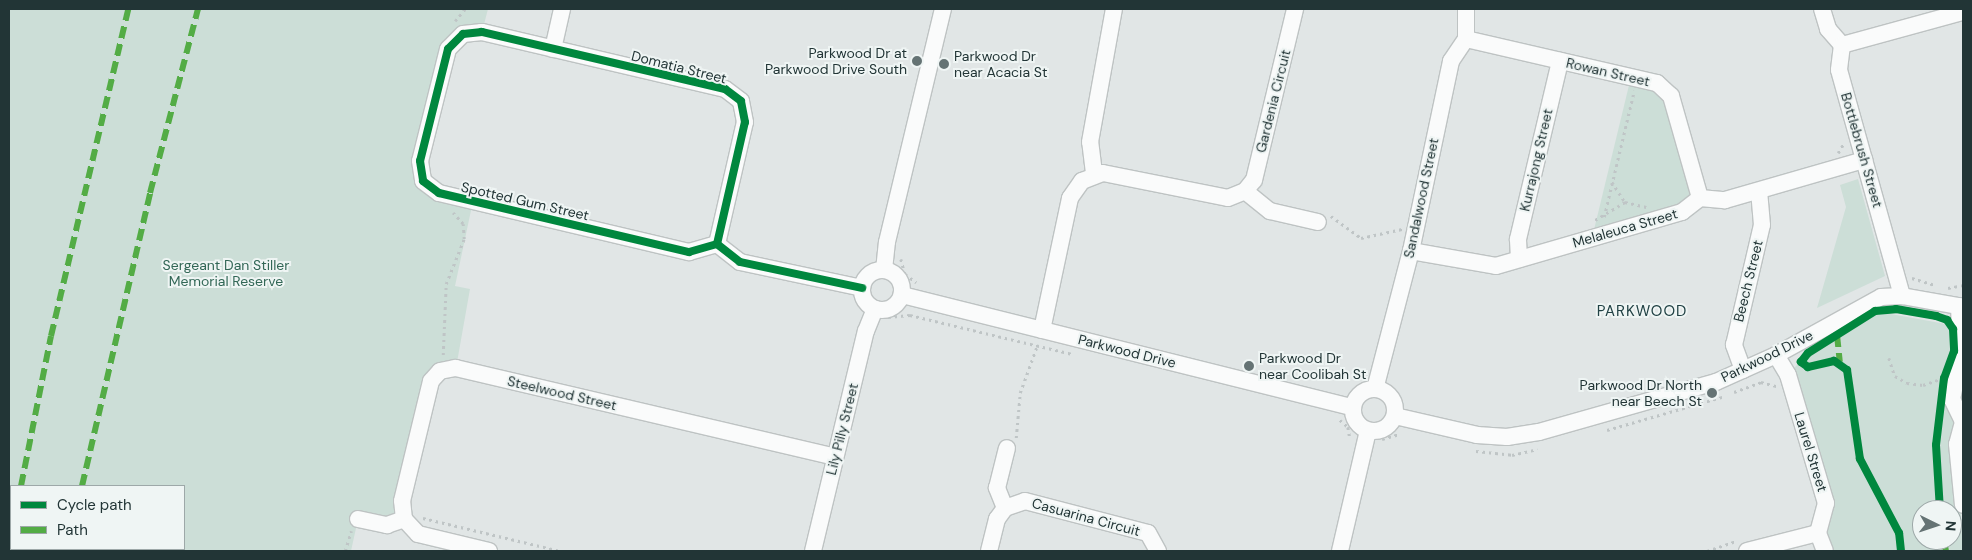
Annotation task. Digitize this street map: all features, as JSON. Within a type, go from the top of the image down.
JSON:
[{"type":"street","points":[[553,49],[562,9]]},
{"type":"street","points":[[884,270],[887,242],[943,9]]},
{"type":"street","points":[[1094,174],[1090,142],[1114,9]]},
{"type":"street","name":"Gardenia Circuit","points":[[1245,191],[1254,180],[1295,9]]},
{"type":"street","points":[[1466,9],[1466,39]]},
{"type":"street","points":[[1822,9],[1828,29],[1842,46],[1963,12]]},
{"type":"street","name":"Spotted Gum Street","points":[[553,49],[482,32],[463,34],[448,49],[420,161],[423,181],[439,193],[689,252],[717,244]]},
{"type":"street","name":"Rowan Street","points":[[1466,39],[1656,83],[1671,96],[1700,198]]},
{"type":"street","name":"Sandalwood Street","points":[[1375,389],[1411,251],[1451,61],[1466,39]]},
{"type":"street","name":"Bottlebrush Street","points":[[1842,46],[1839,70],[1902,296]]},
{"type":"street","name":"Domatia Street","points":[[553,49],[725,89],[741,101],[745,122],[717,244]]},
{"type":"street","name":"Kurrajong Street","points":[[1519,259],[1518,239],[1560,61]]},
{"type":"street","points":[[1700,198],[1724,200],[1864,160]]},
{"type":"street","points":[[1042,330],[1070,198],[1082,181],[1094,174],[1112,174],[1228,198],[1245,191],[1270,211],[1318,222]]},
{"type":"street","name":"Beech Street","points":[[1743,370],[1734,345],[1762,225],[1759,190]]},
{"type":"street","name":"Melaleuca Street","points":[[1411,251],[1475,264],[1496,266],[1682,212],[1700,198]]},
{"type":"street","points":[[717,244],[740,262],[862,288]]},
{"type":"street","points":[[884,270],[896,276],[902,295],[892,308],[880,315],[866,301],[862,288],[870,274],[884,270]]},
{"type":"street","name":"Parkwood Drive","points":[[902,295],[1352,407]]},
{"type":"street","name":"Parkwood Drive","points":[[1395,416],[1477,435],[1507,437],[1548,430],[1716,382],[1776,355],[1881,297],[1902,296],[1962,305]]},
{"type":"street","points":[[1962,305],[1961,356],[1952,399],[1963,422],[1957,444],[1963,505]]},
{"type":"street","name":"Lily Pilly Street","points":[[813,551],[835,457],[880,315]]},
{"type":"street","name":"Laurel Street","points":[[1776,355],[1788,375],[1826,503],[1818,533]]},
{"type":"street","name":"Steelwood Street","points":[[411,518],[402,501],[431,380],[440,371],[456,368],[835,457]]},
{"type":"street","points":[[1340,551],[1374,436],[1385,430],[1395,416],[1391,397],[1375,389],[1359,394],[1352,407],[1356,424],[1374,436]]},
{"type":"street","points":[[989,551],[997,519],[1005,508],[997,488],[1011,448]]},
{"type":"street","name":"Casuarina Circuit","points":[[1005,508],[1025,500],[1148,533],[1158,551]]},
{"type":"street","points":[[358,519],[387,525],[411,518],[418,534],[489,551]]},
{"type":"street","points":[[1744,546],[1818,533],[1825,551]]},
{"type":"path","points":[[1609,233],[1604,216],[1637,78]]},
{"type":"path","points":[[1612,182],[1625,202]]},
{"type":"path","points":[[1604,216],[1625,202],[1655,208]]},
{"type":"path","points":[[902,248],[905,274],[921,284]]},
{"type":"path","points":[[1910,274],[1919,282],[1942,287],[1963,285]]},
{"type":"path","points":[[880,315],[910,315],[1075,355]]},
{"type":"path","points":[[1011,448],[1020,393],[1037,346]]},
{"type":"path","points":[[1889,358],[1895,376],[1907,383],[1923,384],[1944,378]]},
{"type":"path","points":[[1601,432],[1718,399],[1761,382],[1770,382],[1779,390]]},
{"type":"path","points":[[1334,418],[1348,427],[1350,442]]},
{"type":"path","points":[[1374,436],[1408,434]]},
{"type":"path","points":[[1471,450],[1512,454],[1539,448]]},
{"type":"path","points":[[411,518],[560,551]]},
{"type":"path","points":[[346,551],[358,519]]},
{"type":"path","points":[[1707,551],[1744,546]]},
{"type":"green space","name":"Sergeant Dan Stiller Memorial Reserve","points":[[9,9],[488,9],[482,32],[448,49],[423,181],[473,201],[455,286],[470,289],[456,368],[440,371],[404,519],[358,519],[351,551],[9,551]]},
{"type":"green space","points":[[1631,77],[1671,96],[1700,198],[1592,238]]},
{"type":"green space","points":[[1858,179],[1885,276],[1817,308],[1846,207],[1840,185]]},
{"type":"green space","points":[[1880,312],[1962,327],[1953,385],[1960,500],[1912,500],[1912,550],[1962,550],[1962,534],[1963,551],[1825,551],[1826,503],[1788,375],[1804,357]]},
{"type":"marked path","points":[[21,485],[51,336],[128,9]]},
{"type":"marked path","points":[[82,485],[150,193],[198,9]]},
{"type":"marked path","points":[[1837,335],[1840,362]]},
{"type":"marked path","points":[[9,551],[10,546]]},
{"type":"cycle path","points":[[717,244],[745,122],[741,101],[725,89],[482,32],[463,34],[448,49],[420,161],[423,181],[439,193],[689,252],[717,244],[740,262],[862,288]]},
{"type":"cycle path","points":[[1901,551],[1899,533],[1860,459],[1847,370],[1834,361],[1808,367],[1801,362],[1808,353],[1875,311],[1896,309],[1936,316],[1947,320],[1953,329],[1954,351],[1944,378],[1936,445],[1939,500]]},
{"type":"place","name":"Parkwood Dr at Parkwood Drive South","points":[[917,61]]},
{"type":"place","name":"Parkwood Dr near Acacia St","points":[[944,64]]},
{"type":"place","name":"Parkwood Dr near Coolibah St","points":[[1249,366]]},
{"type":"place","name":"Parkwood Dr North near Beech St","points":[[1712,393]]},
{"type":"district","name":"PARKWOOD","points":[[1642,312]]}]
